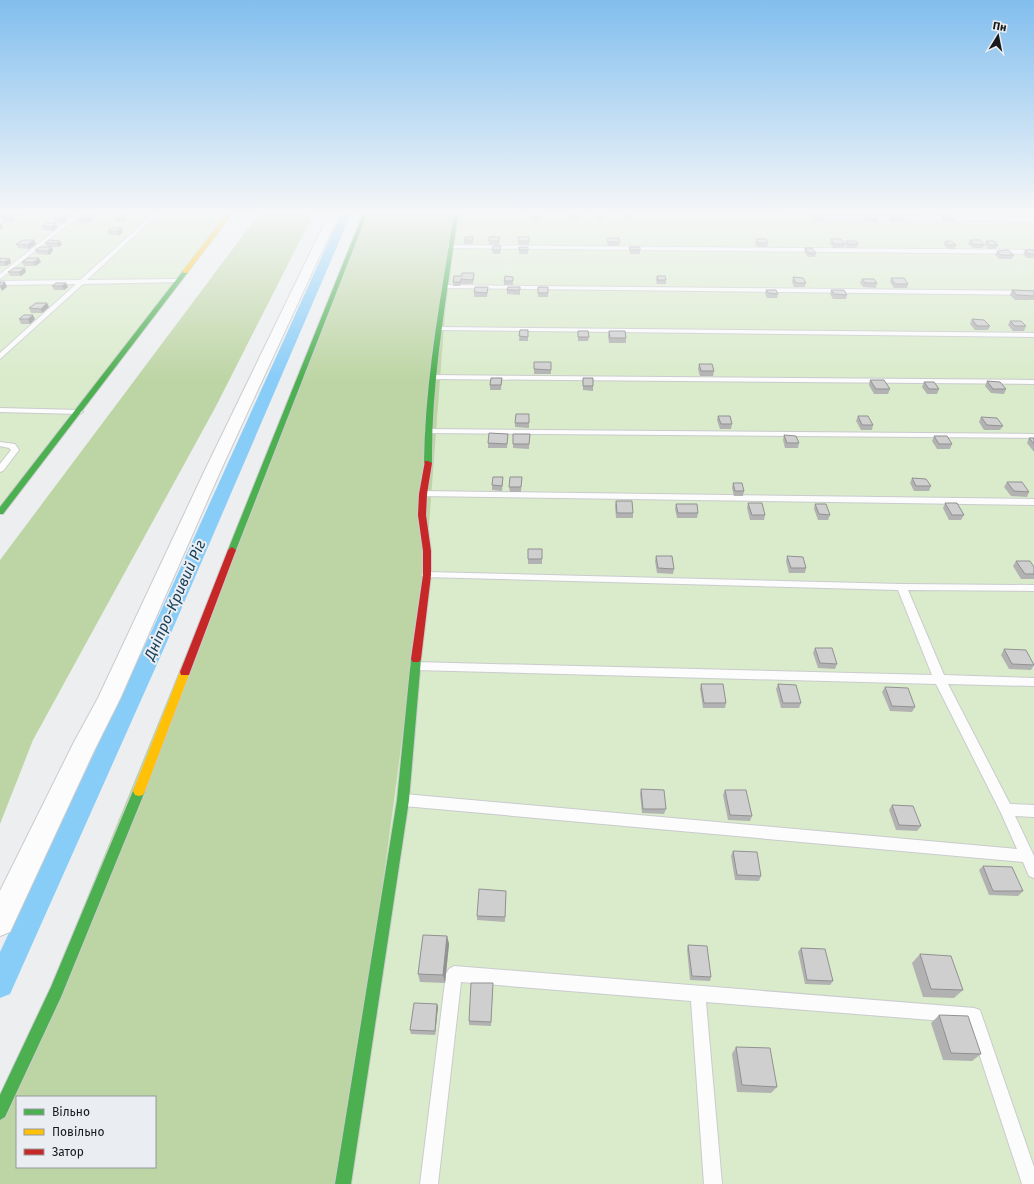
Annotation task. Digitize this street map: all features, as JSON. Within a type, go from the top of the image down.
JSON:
[{"type":"street","points":[[0,512],[79,412],[187,269]]},
{"type":"street","points":[[0,922],[82,749],[109,699],[212,472],[308,269]]},
{"type":"street","points":[[0,1112],[56,992],[152,758],[277,433],[343,269]]},
{"type":"street","points":[[343,1184],[403,800],[415,666],[427,575],[427,551],[422,514],[423,494],[429,457],[428,431],[439,329],[448,269]]},
{"type":"lane","points":[[0,277],[10,269]]},
{"type":"lane","points":[[0,357],[98,269]]},
{"type":"lane","points":[[0,283],[178,281]]},
{"type":"lane","points":[[446,287],[1034,293]]},
{"type":"lane","points":[[439,329],[1034,335]]},
{"type":"lane","points":[[434,377],[1034,382]]},
{"type":"lane","points":[[0,410],[79,412]]},
{"type":"lane","points":[[428,431],[1034,436]]},
{"type":"lane","points":[[0,444],[12,446],[14,450],[0,469]]},
{"type":"lane","points":[[423,494],[1034,502]]},
{"type":"lane","points":[[427,575],[902,587],[1034,588]]},
{"type":"lane","points":[[902,587],[940,680],[1006,810],[1034,870]]},
{"type":"lane","points":[[415,666],[1034,682]]},
{"type":"lane","points":[[403,800],[1028,856]]},
{"type":"lane","points":[[1006,810],[1034,811]]},
{"type":"lane","points":[[429,1184],[454,974],[974,1016],[1031,1184]]},
{"type":"lane","points":[[698,993],[713,1184]]},
{"type":"green space","points":[[0,269],[187,269],[0,512]]},
{"type":"green space","points":[[218,269],[285,269],[215,408],[33,740],[0,824],[0,560]]},
{"type":"green space","points":[[343,269],[448,269],[427,551],[343,1184],[0,1184],[0,1112]]},
{"type":"green space","points":[[450,269],[1034,269],[1034,1184],[343,1184]]},
{"type":"building","points":[[12,269],[23,269],[19,272],[8,272]]},
{"type":"building","points":[[462,273],[474,273],[473,280],[461,279],[460,282],[453,282],[454,276],[462,276]]},
{"type":"building","points":[[505,276],[513,277],[513,281],[504,281]]},
{"type":"building","points":[[657,276],[665,276],[666,280],[658,280]]},
{"type":"building","points":[[793,277],[803,278],[806,283],[796,283]]},
{"type":"building","points":[[891,278],[904,278],[908,284],[895,284]]},
{"type":"building","points":[[862,279],[874,279],[877,283],[865,283]]},
{"type":"building","points":[[0,282],[5,282],[0,287]]},
{"type":"building","points":[[56,283],[66,283],[62,286],[52,286]]},
{"type":"building","points":[[475,287],[488,287],[487,293],[474,292]]},
{"type":"building","points":[[508,287],[520,287],[520,290],[507,290]]},
{"type":"building","points":[[538,287],[548,287],[548,293],[538,293]]},
{"type":"building","points":[[766,290],[776,290],[778,294],[768,293]]},
{"type":"building","points":[[831,290],[844,290],[847,295],[834,294]]},
{"type":"building","points":[[1012,290],[1034,291],[1034,296],[1017,295]]},
{"type":"building","points":[[36,303],[47,303],[41,309],[29,308]]},
{"type":"building","points":[[24,315],[33,315],[28,319],[19,319]]},
{"type":"building","points":[[972,319],[984,320],[990,326],[977,326]]},
{"type":"building","points":[[1010,321],[1021,321],[1026,326],[1015,326]]},
{"type":"building","points":[[520,330],[528,330],[528,337],[519,336]]},
{"type":"building","points":[[578,331],[588,331],[589,337],[578,337]]},
{"type":"building","points":[[609,331],[625,331],[626,338],[610,338]]},
{"type":"building","points":[[534,362],[551,362],[551,370],[534,369]]},
{"type":"building","points":[[699,364],[712,364],[714,371],[701,371]]},
{"type":"building","points":[[491,378],[502,378],[501,385],[490,385]]},
{"type":"building","points":[[583,378],[593,378],[593,386],[583,386]]},
{"type":"building","points":[[870,380],[884,380],[890,389],[876,389]]},
{"type":"building","points":[[987,381],[1000,382],[1006,389],[993,389]]},
{"type":"building","points":[[924,382],[934,382],[939,389],[929,389]]},
{"type":"building","points":[[516,414],[529,414],[529,423],[515,423]]},
{"type":"building","points":[[718,416],[730,416],[732,424],[721,424]]},
{"type":"building","points":[[858,416],[868,416],[873,425],[862,425]]},
{"type":"building","points":[[981,417],[997,418],[1003,426],[987,425]]},
{"type":"building","points":[[489,433],[508,434],[507,444],[488,443]]},
{"type":"building","points":[[513,434],[530,434],[529,444],[513,444]]},
{"type":"building","points":[[784,435],[796,436],[799,443],[787,443]]},
{"type":"building","points":[[934,436],[947,436],[952,444],[939,444]]},
{"type":"building","points":[[1029,438],[1034,438],[1034,444]]},
{"type":"building","points":[[493,477],[503,477],[502,486],[492,485]]},
{"type":"building","points":[[510,477],[522,477],[521,487],[509,487]]},
{"type":"building","points":[[912,478],[926,479],[931,486],[916,486]]},
{"type":"building","points":[[1007,482],[1022,482],[1029,492],[1014,491]]},
{"type":"building","points":[[733,483],[742,483],[744,491],[735,491]]},
{"type":"building","points":[[616,501],[632,501],[633,513],[617,513]]},
{"type":"building","points":[[748,503],[762,503],[765,515],[752,515]]},
{"type":"building","points":[[945,503],[957,503],[964,515],[952,515]]},
{"type":"building","points":[[676,504],[697,504],[698,513],[678,513]]},
{"type":"building","points":[[815,504],[826,504],[830,515],[819,514]]},
{"type":"building","points":[[528,549],[542,549],[542,559],[528,559]]},
{"type":"building","points":[[656,556],[672,556],[674,569],[658,568]]},
{"type":"building","points":[[787,556],[803,557],[806,568],[791,568]]},
{"type":"building","points":[[1016,561],[1030,561],[1034,567],[1034,574],[1025,574]]},
{"type":"building","points":[[815,648],[832,648],[837,664],[820,663]]},
{"type":"building","points":[[1004,649],[1026,650],[1034,665],[1012,664]]},
{"type":"building","points":[[701,684],[723,684],[726,703],[704,703]]},
{"type":"building","points":[[778,684],[796,685],[801,703],[783,703]]},
{"type":"building","points":[[885,687],[908,688],[915,707],[892,706]]},
{"type":"building","points":[[641,789],[664,790],[666,809],[643,809]]},
{"type":"building","points":[[725,790],[746,790],[752,816],[730,815]]},
{"type":"building","points":[[892,805],[913,806],[921,826],[899,825]]},
{"type":"building","points":[[733,851],[757,852],[761,876],[737,875]]},
{"type":"building","points":[[983,866],[1012,867],[1023,891],[993,891]]},
{"type":"building","points":[[479,889],[506,891],[505,917],[477,916]]},
{"type":"building","points":[[423,935],[447,936],[443,975],[418,974]]},
{"type":"building","points":[[688,945],[707,946],[711,977],[692,976]]},
{"type":"building","points":[[801,948],[825,949],[833,981],[807,980]]},
{"type":"building","points":[[920,954],[951,956],[963,990],[931,989]]},
{"type":"building","points":[[471,983],[493,983],[491,1022],[469,1021]]},
{"type":"building","points":[[414,1003],[437,1004],[435,1031],[410,1030]]},
{"type":"building","points":[[939,1015],[968,1016],[981,1054],[951,1053]]},
{"type":"building","points":[[736,1047],[770,1048],[777,1087],[742,1085]]},
{"type":"waterway","name":"Дніпро-Кривий Ріг","points":[[0,984],[164,626],[322,269]]},
{"type":"traffic: fast","points":[[232,550],[343,269]]},
{"type":"traffic: fast","points":[[428,463],[428,431],[439,329],[448,269]]},
{"type":"traffic: fast","points":[[0,512],[185,272]]},
{"type":"traffic: fast","points":[[343,1184],[403,800],[416,659]]},
{"type":"traffic: fast","points":[[0,1112],[56,992],[139,791]]},
{"type":"traffic: slow","points":[[139,791],[185,672]]},
{"type":"traffic: jam","points":[[416,659],[427,575],[427,551],[422,515],[423,494],[428,463]]},
{"type":"traffic: jam","points":[[185,672],[232,550]]}]
